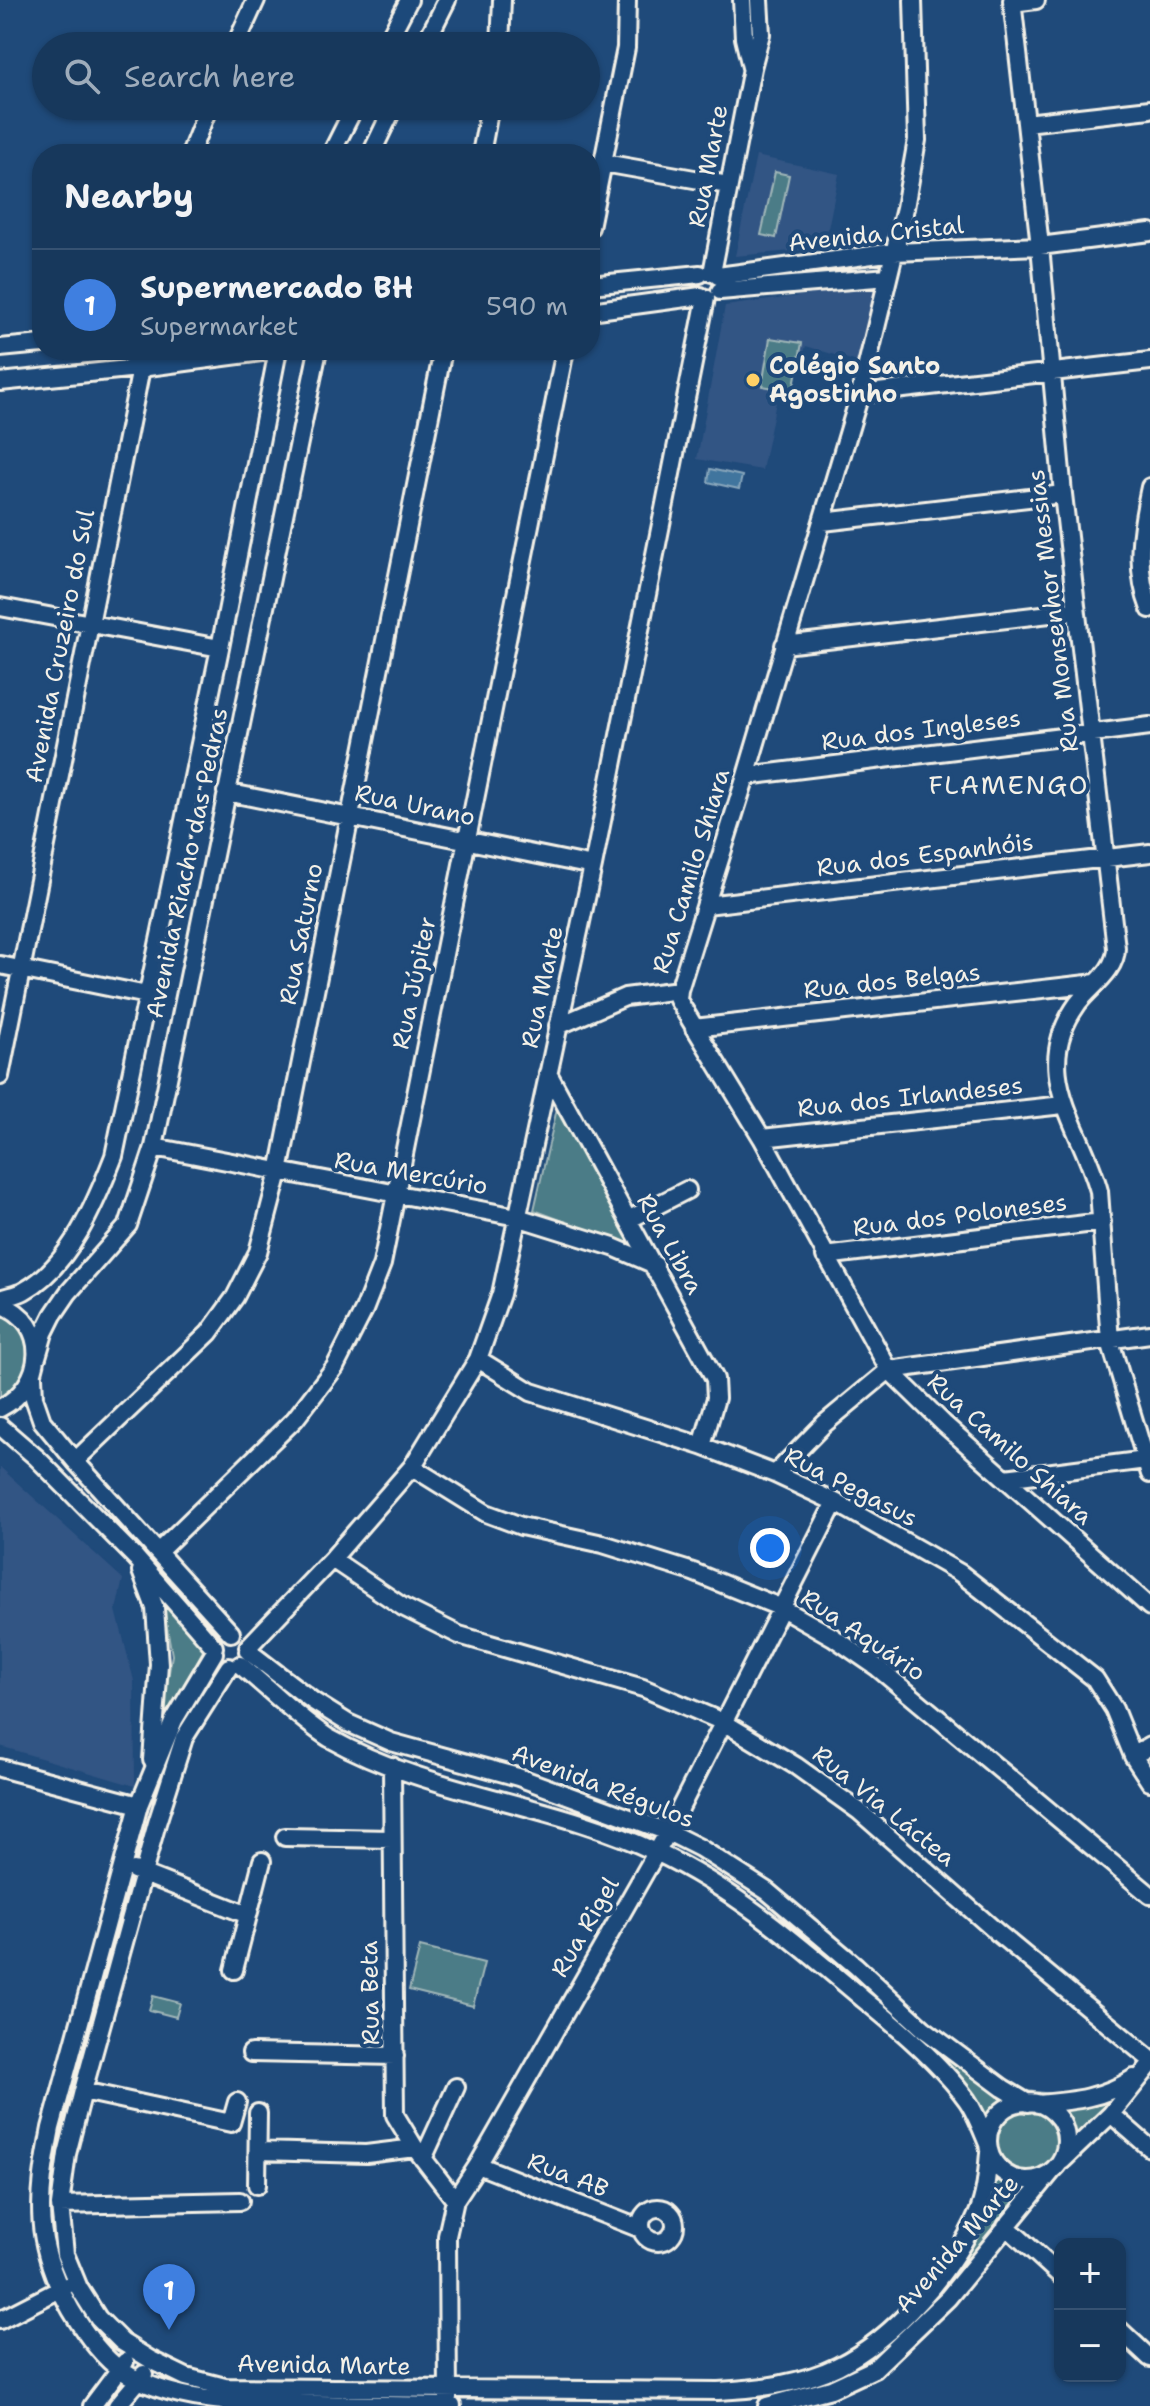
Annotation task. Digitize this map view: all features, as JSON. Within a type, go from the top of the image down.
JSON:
[{"type":"street","points":[[241,32],[256,0]]},
{"type":"street","points":[[392,32],[409,0]]},
{"type":"street","points":[[431,32],[447,0]]},
{"type":"street","points":[[501,32],[502,0]]},
{"type":"street","points":[[600,181],[626,48],[627,0]]},
{"type":"street","name":"Rua Marte","points":[[742,0],[744,38],[752,68]]},
{"type":"street","name":"Rua Marte","points":[[240,1650],[332,1559],[412,1467],[478,1359],[501,1294],[593,866],[728,185],[761,34],[759,0]]},
{"type":"street","points":[[761,34],[769,0]]},
{"type":"street","name":"Rua Camilo Shiara","points":[[913,0],[917,140],[905,208],[860,394],[678,1000],[762,1138],[889,1370],[1150,1607]]},
{"type":"street","points":[[1012,1],[1036,0]]},
{"type":"street","name":"Rua Monsenhor Messias","points":[[1012,1],[1040,246],[1063,494],[1116,957],[1064,1026],[1059,1043],[1057,1078],[1063,1105],[1093,1167],[1099,1191],[1110,1341],[1148,1467]]},
{"type":"street","points":[[1026,123],[1150,109]]},
{"type":"street","points":[[194,144],[203,120]]},
{"type":"street","points":[[336,144],[348,120]]},
{"type":"street","points":[[376,144],[387,120]]},
{"type":"street","points":[[483,144],[487,120]]},
{"type":"street","points":[[604,163],[728,185]]},
{"type":"street","name":"Avenida Cristal","points":[[600,309],[709,285],[894,252],[1040,246],[1150,232]]},
{"type":"street","name":"Avenida Cristal","points":[[600,285],[709,285],[888,277]]},
{"type":"street","points":[[0,348],[32,345]]},
{"type":"street","points":[[0,382],[167,360]]},
{"type":"street","name":"Avenida Riacho das Pedras","points":[[0,1301],[23,1292],[59,1260],[93,1210],[114,1156],[220,648],[276,360]]},
{"type":"street","name":"Avenida Riacho das Pedras","points":[[33,1376],[44,1333],[53,1315],[68,1293],[128,1225],[154,1147],[316,360]]},
{"type":"street","name":"Rua Saturno","points":[[75,1461],[209,1333],[235,1297],[258,1252],[279,1172],[441,360]]},
{"type":"street","name":"Rua Júpiter","points":[[158,1552],[295,1419],[335,1367],[364,1310],[382,1264],[563,360]]},
{"type":"street","points":[[860,394],[1150,361]]},
{"type":"street","name":"Avenida Cruzeiro do Sul","points":[[0,1076],[88,623],[145,362]]},
{"type":"street","points":[[1150,487],[1138,555],[1145,568],[1144,594],[1150,609]]},
{"type":"street","points":[[823,522],[1063,494]]},
{"type":"street","points":[[0,607],[220,648]]},
{"type":"street","points":[[784,645],[1076,611]]},
{"type":"street","name":"Rua dos Ingleses","points":[[746,776],[1150,726]]},
{"type":"street","name":"Rua Urano","points":[[226,792],[593,866]]},
{"type":"street","name":"Rua dos Espanhóis","points":[[706,905],[1150,853]]},
{"type":"street","points":[[0,965],[147,995]]},
{"type":"street","name":"Rua dos Belgas","points":[[694,1028],[1096,983]]},
{"type":"street","points":[[558,1026],[625,997],[679,990]]},
{"type":"street","name":"Rua Libra","points":[[548,1073],[715,1379],[716,1398],[702,1446]]},
{"type":"street","name":"Rua dos Irlandeses","points":[[762,1138],[1063,1105]]},
{"type":"street","name":"Rua Mercúrio","points":[[154,1147],[517,1217],[613,1247],[655,1265]]},
{"type":"street","points":[[630,1219],[687,1190]]},
{"type":"street","name":"Rua dos Poloneses","points":[[825,1256],[1102,1222]]},
{"type":"street","points":[[0,1301],[29,1327],[37,1357]]},
{"type":"street","points":[[775,1474],[824,1424],[889,1370],[1150,1334]]},
{"type":"street","name":"Rua Pegasus","points":[[478,1359],[531,1392],[702,1446],[775,1474],[835,1502],[960,1573],[1095,1679],[1114,1709],[1133,1756],[1150,1782]]},
{"type":"street","points":[[0,1408],[25,1391],[33,1376]]},
{"type":"street","name":"Avenida Régulos","points":[[33,1376],[34,1398],[42,1421],[240,1650],[327,1736],[392,1766],[562,1817],[656,1852],[746,1905],[876,2009],[939,2069],[967,2101],[988,2149]]},
{"type":"street","points":[[0,1426],[37,1458],[136,1558],[214,1650],[219,1663],[240,1650]]},
{"type":"street","name":"Rua Aquário","points":[[412,1467],[486,1513],[521,1526],[603,1544],[693,1572],[782,1608],[833,1637],[878,1668],[1150,1895]]},
{"type":"street","points":[[1005,1478],[1148,1467]]},
{"type":"street","name":"Rua Rigel","points":[[450,2401],[447,2236],[455,2200],[668,1832],[835,1502]]},
{"type":"street","points":[[136,1558],[155,1608],[158,1650],[150,1777]]},
{"type":"street","name":"Rua Via Láctea","points":[[332,1559],[403,1607],[459,1635],[643,1688],[723,1722],[796,1766],[859,1811],[1148,2066]]},
{"type":"street","name":"Avenida Marte","points":[[450,2401],[225,2387],[186,2377],[133,2350],[98,2318],[75,2281],[65,2254],[60,2205],[67,2154],[144,1872],[184,1738],[240,1650],[220,1637],[174,1720],[139,1805],[51,2128],[42,2176],[39,2214],[45,2251],[60,2290],[78,2321],[120,2370],[140,2382],[177,2395],[244,2403],[718,2399],[772,2386],[839,2366],[881,2339],[933,2285],[978,2213],[986,2184],[988,2149]]},
{"type":"street","name":"Avenida Régulos","points":[[240,1650],[348,1723],[391,1742],[518,1777],[668,1832],[700,1848],[767,1891],[856,1966],[924,2029],[991,2079],[1032,2103]]},
{"type":"street","points":[[1133,1756],[1150,1746]]},
{"type":"street","name":"Rua Beta","points":[[392,1766],[395,2115],[455,2200]]},
{"type":"street","points":[[0,1769],[139,1805]]},
{"type":"street","points":[[285,1837],[392,1839]]},
{"type":"street","points":[[234,1970],[262,1861]]},
{"type":"street","points":[[123,1867],[144,1872],[248,1915]]},
{"type":"street","points":[[251,2053],[395,2056]]},
{"type":"street","points":[[1032,2103],[1053,2113],[1064,2129],[1065,2148],[1055,2168],[1036,2179],[1016,2179],[999,2169],[988,2149],[988,2135],[995,2118],[1010,2106],[1032,2103],[1090,2099],[1114,2090],[1148,2066]]},
{"type":"street","name":"Avenida Marte","points":[[767,2406],[831,2389],[874,2369],[948,2298],[1055,2168],[1111,2114],[1148,2066]]},
{"type":"street","points":[[259,2151],[419,2153],[456,2087]]},
{"type":"street","points":[[83,2091],[231,2123],[237,2102]]},
{"type":"street","points":[[257,2185],[258,2113]]},
{"type":"street","points":[[1111,2114],[1150,2148]]},
{"type":"street","name":"Rua AB","points":[[478,2165],[641,2229]]},
{"type":"street","points":[[60,2205],[240,2201]]},
{"type":"street","points":[[1006,2226],[1054,2270]]},
{"type":"street","points":[[0,2320],[75,2281]]},
{"type":"street","points":[[933,2285],[948,2298]]},
{"type":"street","points":[[1126,2336],[1150,2358]]},
{"type":"street","points":[[92,2406],[133,2350]]},
{"type":"street","points":[[117,2406],[140,2382],[151,2360]]},
{"type":"shaded area","points":[[756,156],[839,174],[824,248],[735,256]]},
{"type":"shaded area","name":"Colégio Santo Agostinho","points":[[882,285],[861,363],[806,346],[789,398],[777,397],[762,470],[697,459],[725,306]]},
{"type":"shaded area","points":[[710,469],[742,476],[739,489],[708,482]]},
{"type":"shaded area","points":[[0,1467],[123,1579],[116,1610],[134,1681],[135,1786],[0,1746]]},
{"type":"green space","points":[[775,172],[789,175],[776,238],[761,235]]},
{"type":"green space","points":[[770,338],[802,343],[793,391],[762,386]]},
{"type":"green space","points":[[558,1104],[637,1249],[534,1210]]},
{"type":"green space","points":[[0,1310],[21,1326],[27,1336],[30,1357],[17,1385],[0,1397]]},
{"type":"green space","points":[[162,1600],[204,1649],[159,1730],[172,1655]]},
{"type":"green space","points":[[420,1947],[484,1963],[473,2006],[409,1990]]},
{"type":"green space","points":[[153,1996],[180,2003],[176,2017],[149,2010]]},
{"type":"green space","points":[[904,2022],[1016,2090],[1062,2095],[1119,2095],[954,2275],[977,2197],[980,2148],[960,2100]]},
{"type":"place","name":"Colégio Santo Agostinho","points":[[753,380]]},
{"type":"place","name":"Supermercado BH","points":[[169,2330]]},
{"type":"district","name":"FLAMENGO","points":[[1009,785]]}]
